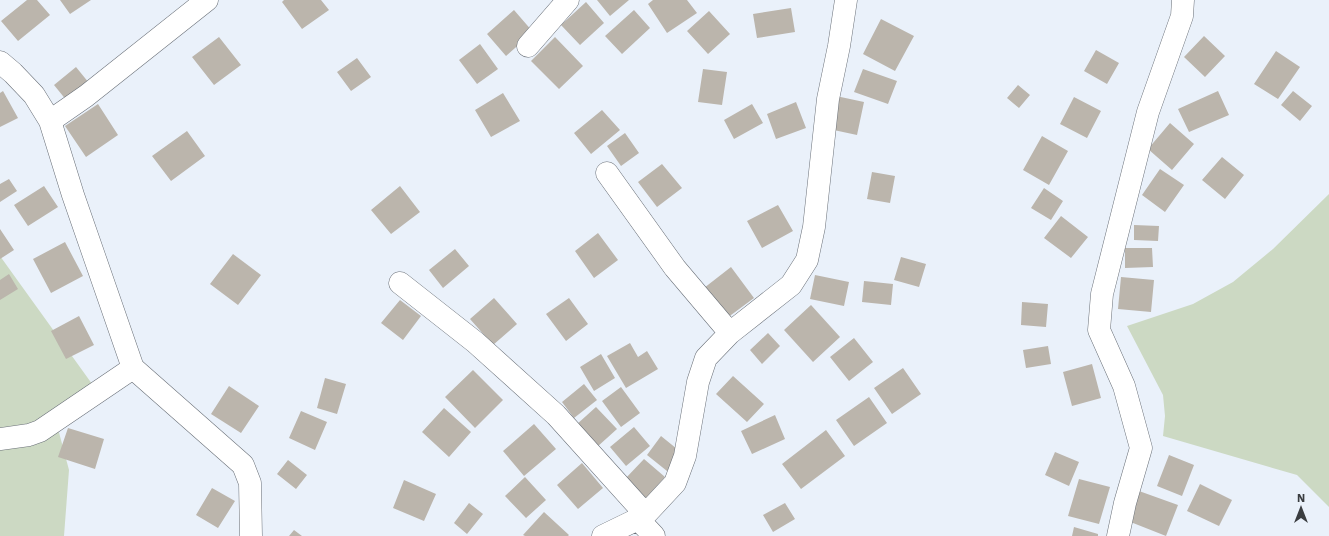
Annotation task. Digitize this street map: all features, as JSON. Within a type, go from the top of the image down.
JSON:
[{"type":"street","points":[[50,121],[86,96],[207,0]]},
{"type":"street","points":[[528,46],[568,0]]},
{"type":"street","points":[[603,536],[643,516],[675,483],[685,456],[698,382],[706,358],[730,333],[791,285],[806,260],[814,227],[828,99],[839,46],[846,0]]},
{"type":"street","points":[[1118,536],[1124,503],[1141,448],[1124,386],[1099,330],[1102,294],[1148,112],[1182,16],[1183,0]]},
{"type":"street","points":[[0,62],[34,95],[50,121],[73,194],[133,368],[243,465],[250,484],[251,536]]},
{"type":"street","points":[[607,173],[675,268],[730,333]]},
{"type":"street","points":[[400,283],[475,342],[556,415],[638,506],[654,536]]},
{"type":"street","points":[[0,439],[29,435],[40,431],[133,368]]},
{"type":"green space","points":[[1329,194],[1329,507],[1297,475],[1163,436],[1165,416],[1163,395],[1127,326],[1193,304],[1233,282],[1273,249]]},
{"type":"green space","points":[[0,256],[100,395],[57,425],[69,470],[64,536],[0,536]]},
{"type":"building","points":[[27,0],[37,0],[50,15],[18,41],[1,21]]},
{"type":"building","points":[[60,0],[91,0],[70,14]]},
{"type":"building","points":[[284,0],[321,0],[329,10],[302,29],[282,2]]},
{"type":"building","points":[[597,0],[629,0],[610,16]]},
{"type":"building","points":[[653,0],[687,0],[697,13],[667,33],[648,4]]},
{"type":"building","points":[[586,2],[604,23],[580,45],[561,25]]},
{"type":"building","points":[[791,8],[795,32],[757,38],[753,14]]},
{"type":"building","points":[[514,10],[533,32],[506,56],[487,34]]},
{"type":"building","points":[[634,10],[650,28],[622,54],[605,36]]},
{"type":"building","points":[[709,11],[730,34],[708,54],[687,31]]},
{"type":"building","points":[[881,19],[914,36],[895,71],[863,54]]},
{"type":"building","points":[[1204,36],[1225,56],[1205,77],[1184,57]]},
{"type":"building","points":[[219,37],[241,65],[214,85],[192,57]]},
{"type":"building","points":[[555,37],[583,66],[559,89],[531,61]]},
{"type":"building","points":[[480,44],[498,69],[477,84],[459,60]]},
{"type":"building","points":[[1096,50],[1119,63],[1107,84],[1084,71]]},
{"type":"building","points":[[1276,51],[1300,67],[1278,99],[1254,84]]},
{"type":"building","points":[[357,58],[371,77],[351,91],[337,72]]},
{"type":"building","points":[[76,67],[89,83],[67,101],[54,85]]},
{"type":"building","points":[[703,69],[727,72],[722,105],[698,102]]},
{"type":"building","points":[[863,69],[897,81],[888,104],[854,92]]},
{"type":"building","points":[[1018,85],[1030,95],[1019,108],[1007,98]]},
{"type":"building","points":[[3,91],[18,118],[0,127],[0,93]]},
{"type":"building","points":[[1218,91],[1229,115],[1189,132],[1178,109]]},
{"type":"building","points":[[1293,91],[1312,106],[1300,121],[1281,105]]},
{"type":"building","points":[[503,93],[520,121],[491,137],[475,110]]},
{"type":"building","points":[[836,96],[864,102],[857,135],[829,129]]},
{"type":"building","points":[[1074,97],[1101,111],[1087,138],[1060,124]]},
{"type":"building","points":[[796,102],[806,128],[776,139],[767,114]]},
{"type":"building","points":[[98,104],[118,135],[86,157],[65,126]]},
{"type":"building","points":[[752,104],[763,123],[734,139],[724,120]]},
{"type":"building","points":[[602,110],[620,130],[591,154],[574,133]]},
{"type":"building","points":[[1170,123],[1194,144],[1172,170],[1148,149]]},
{"type":"building","points":[[187,131],[205,156],[171,181],[152,156]]},
{"type":"building","points":[[625,133],[639,153],[621,166],[607,146]]},
{"type":"building","points":[[1042,136],[1068,151],[1049,185],[1023,170]]},
{"type":"building","points":[[1222,157],[1244,175],[1225,199],[1202,180]]},
{"type":"building","points":[[662,164],[682,188],[657,207],[638,182]]},
{"type":"building","points":[[1160,169],[1184,185],[1165,212],[1142,195]]},
{"type":"building","points":[[872,172],[895,176],[890,203],[867,199]]},
{"type":"building","points":[[9,179],[17,191],[0,202],[0,184]]},
{"type":"building","points":[[44,186],[58,207],[28,226],[14,205]]},
{"type":"building","points":[[400,186],[420,212],[391,234],[371,210]]},
{"type":"building","points":[[1044,188],[1063,201],[1051,220],[1031,208]]},
{"type":"building","points":[[778,205],[793,231],[762,248],[747,221]]},
{"type":"building","points":[[1061,216],[1088,237],[1071,258],[1044,238]]},
{"type":"building","points":[[1134,225],[1159,226],[1158,241],[1134,240]]},
{"type":"building","points":[[0,229],[14,250],[0,259]]},
{"type":"building","points":[[598,233],[618,260],[594,278],[575,251]]},
{"type":"building","points":[[65,242],[83,276],[51,293],[33,259]]},
{"type":"building","points":[[1125,248],[1152,248],[1153,267],[1125,268]]},
{"type":"building","points":[[455,249],[469,266],[443,288],[429,270]]},
{"type":"building","points":[[233,254],[261,275],[238,305],[210,284]]},
{"type":"building","points":[[901,257],[926,264],[919,287],[894,280]]},
{"type":"building","points":[[731,267],[754,298],[727,318],[704,288]]},
{"type":"building","points":[[9,274],[18,289],[0,300],[0,280]]},
{"type":"building","points":[[815,275],[849,282],[844,306],[810,299]]},
{"type":"building","points":[[1121,277],[1154,280],[1151,312],[1118,309]]},
{"type":"building","points":[[864,281],[893,284],[891,305],[862,302]]},
{"type":"building","points":[[494,298],[517,324],[493,345],[470,319]]},
{"type":"building","points":[[569,298],[588,324],[566,341],[546,314]]},
{"type":"building","points":[[400,300],[421,316],[403,340],[381,323]]},
{"type":"building","points":[[1022,302],[1048,304],[1046,327],[1021,325]]},
{"type":"building","points":[[811,305],[840,337],[813,362],[784,330]]},
{"type":"building","points":[[79,316],[94,345],[66,359],[51,331]]},
{"type":"building","points":[[768,333],[780,346],[762,364],[750,350]]},
{"type":"building","points":[[854,338],[873,362],[849,381],[830,357]]},
{"type":"building","points":[[630,343],[638,357],[647,351],[658,369],[626,388],[607,356]]},
{"type":"building","points":[[1048,346],[1051,364],[1026,368],[1023,350]]},
{"type":"building","points":[[601,354],[615,378],[594,391],[580,367]]},
{"type":"building","points":[[1092,364],[1101,398],[1072,406],[1063,372]]},
{"type":"building","points":[[903,368],[921,394],[892,414],[874,388]]},
{"type":"building","points":[[473,370],[503,400],[475,428],[445,397]]},
{"type":"building","points":[[733,376],[764,404],[747,422],[716,394]]},
{"type":"building","points":[[325,378],[346,384],[337,414],[317,408]]},
{"type":"building","points":[[584,384],[597,400],[574,418],[562,402]]},
{"type":"building","points":[[229,386],[259,406],[241,433],[211,414]]},
{"type":"building","points":[[621,387],[640,413],[621,427],[602,401]]},
{"type":"building","points":[[869,397],[887,423],[854,446],[836,420]]},
{"type":"building","points":[[596,407],[617,429],[597,447],[576,425]]},
{"type":"building","points":[[444,408],[471,432],[449,457],[422,432]]},
{"type":"building","points":[[301,411],[327,422],[315,450],[289,438]]},
{"type":"building","points":[[775,415],[785,439],[752,454],[741,431]]},
{"type":"building","points":[[534,424],[556,449],[524,476],[503,451]]},
{"type":"building","points":[[634,427],[650,446],[626,466],[610,447]]},
{"type":"building","points":[[68,428],[104,439],[95,469],[58,457]]},
{"type":"building","points":[[826,430],[845,456],[801,489],[782,464]]},
{"type":"building","points":[[661,436],[682,453],[667,471],[647,455]]},
{"type":"building","points":[[1055,452],[1079,462],[1069,486],[1045,475]]},
{"type":"building","points":[[1169,455],[1194,465],[1182,496],[1157,486]]},
{"type":"building","points":[[644,459],[665,477],[646,498],[625,479]]},
{"type":"building","points":[[288,460],[307,475],[296,489],[277,474]]},
{"type":"building","points":[[582,463],[603,488],[578,509],[557,485]]},
{"type":"building","points":[[525,477],[546,500],[526,518],[505,496]]},
{"type":"building","points":[[1079,479],[1110,487],[1099,524],[1068,516]]},
{"type":"building","points":[[404,480],[436,494],[424,521],[393,508]]},
{"type":"building","points":[[1200,484],[1232,500],[1219,526],[1187,511]]},
{"type":"building","points":[[212,488],[235,501],[218,528],[196,515]]},
{"type":"building","points":[[1139,491],[1178,505],[1166,536],[1128,521]]},
{"type":"building","points":[[469,503],[483,514],[467,534],[454,523]]},
{"type":"building","points":[[785,503],[795,519],[773,532],[763,515]]},
{"type":"building","points":[[544,512],[569,535],[523,535]]},
{"type":"building","points":[[1074,527],[1098,534],[1098,536],[1072,536]]},
{"type":"building","points":[[294,530],[302,536],[289,536]]}]
